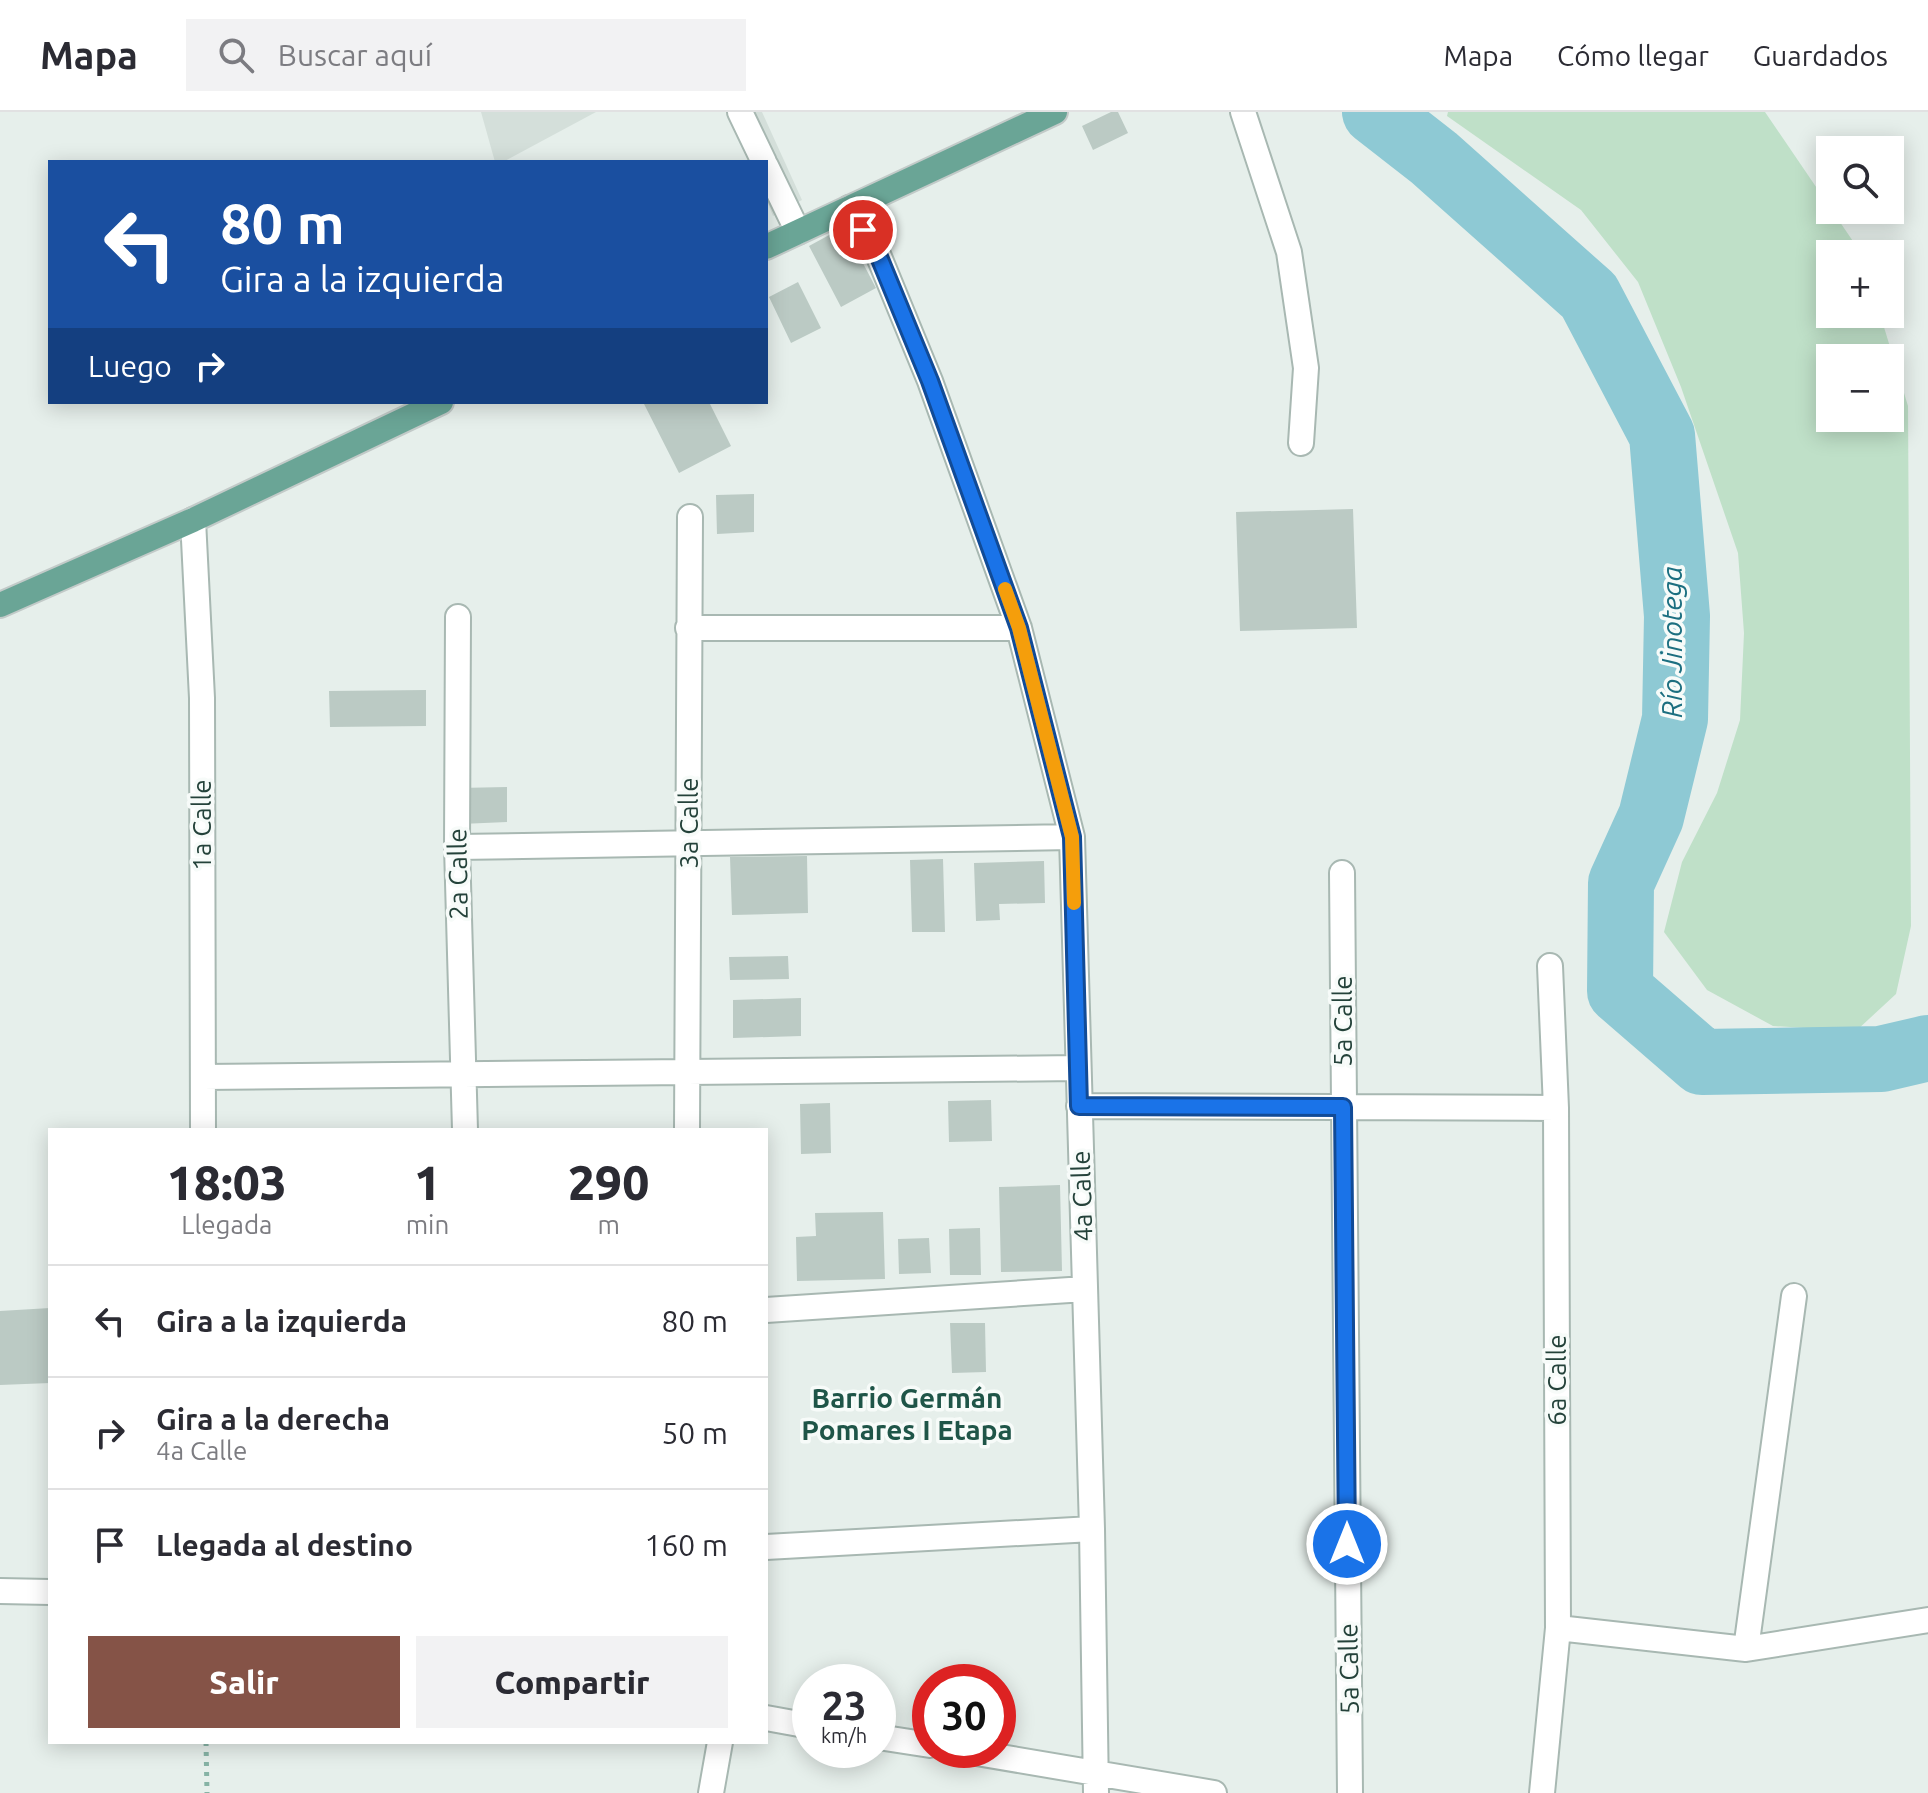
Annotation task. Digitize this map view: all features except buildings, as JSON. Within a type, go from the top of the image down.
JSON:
[{"type":"main road","points":[[768,246],[1055,112]]},
{"type":"main road","points":[[0,605],[193,520],[437,404]]},
{"type":"street","points":[[740,112],[763,160]]},
{"type":"street","points":[[1243,112],[1289,252],[1306,368],[1301,443]]},
{"type":"street","points":[[768,170],[798,232]]},
{"type":"street","name":"4a Calle","points":[[849,208],[877,252],[924,367],[1019,628],[1072,837],[1097,1783]]},
{"type":"street","name":"3a Calle","points":[[687,1128],[690,517]]},
{"type":"street","name":"1a Calle","points":[[193,520],[202,698],[203,1128]]},
{"type":"street","name":"2a Calle","points":[[458,617],[457,847],[465,1128]]},
{"type":"street","points":[[688,628],[1019,628]]},
{"type":"street","points":[[457,847],[1072,837]]},
{"type":"street","name":"5a Calle","points":[[1342,873],[1350,1793]]},
{"type":"street","name":"6a Calle","points":[[1542,1793],[1558,1628],[1556,1108],[1550,966]]},
{"type":"street","points":[[203,1077],[1078,1068]]},
{"type":"street","points":[[1079,1106],[1556,1108]]},
{"type":"street","points":[[768,1310],[1085,1289]]},
{"type":"street","points":[[1746,1649],[1794,1296]]},
{"type":"street","points":[[768,1547],[1092,1529]]},
{"type":"street","points":[[0,1591],[48,1592]]},
{"type":"street","points":[[1558,1628],[1746,1649],[1928,1620]]},
{"type":"street","points":[[768,1718],[792,1723]]},
{"type":"street","points":[[711,1793],[720,1744]]},
{"type":"street","points":[[1016,1764],[1097,1783],[1214,1793]]},
{"type":"path","points":[[206,1744],[207,1793]]},
{"type":"shaded area","points":[[481,112],[596,112],[507,160],[494,160]]},
{"type":"shaded area","points":[[729,112],[762,112],[802,200],[773,216],[768,204],[768,160],[750,160]]},
{"type":"green space","points":[[1448,112],[1765,112],[1816,187],[1816,224],[1841,224],[1852,240],[1816,240],[1816,328],[1884,328],[1889,344],[1816,344],[1816,432],[1904,432],[1904,393],[1908,406],[1911,926],[1896,994],[1856,1031],[1773,1026],[1707,990],[1664,932],[1682,862],[1717,793],[1740,720],[1744,633],[1738,553],[1681,387],[1638,282],[1581,210],[1447,116]]},
{"type":"waterway","name":"Río Jinotega","points":[[1375,112],[1434,158],[1589,296],[1662,435],[1677,616],[1675,719],[1651,817],[1621,883],[1620,991],[1702,1062],[1881,1059],[1928,1048]]},
{"type":"slow traffic","points":[[1005,589],[1019,628],[1072,837],[1074,903]]},
{"type":"district","name":"Barrio Germán Pomares I Etapa","points":[[907,1414]]},
{"type":"route","points":[[863,230],[877,252],[930,381],[1019,628],[1072,837],[1079,1106],[1343,1107],[1347,1544]]}]
